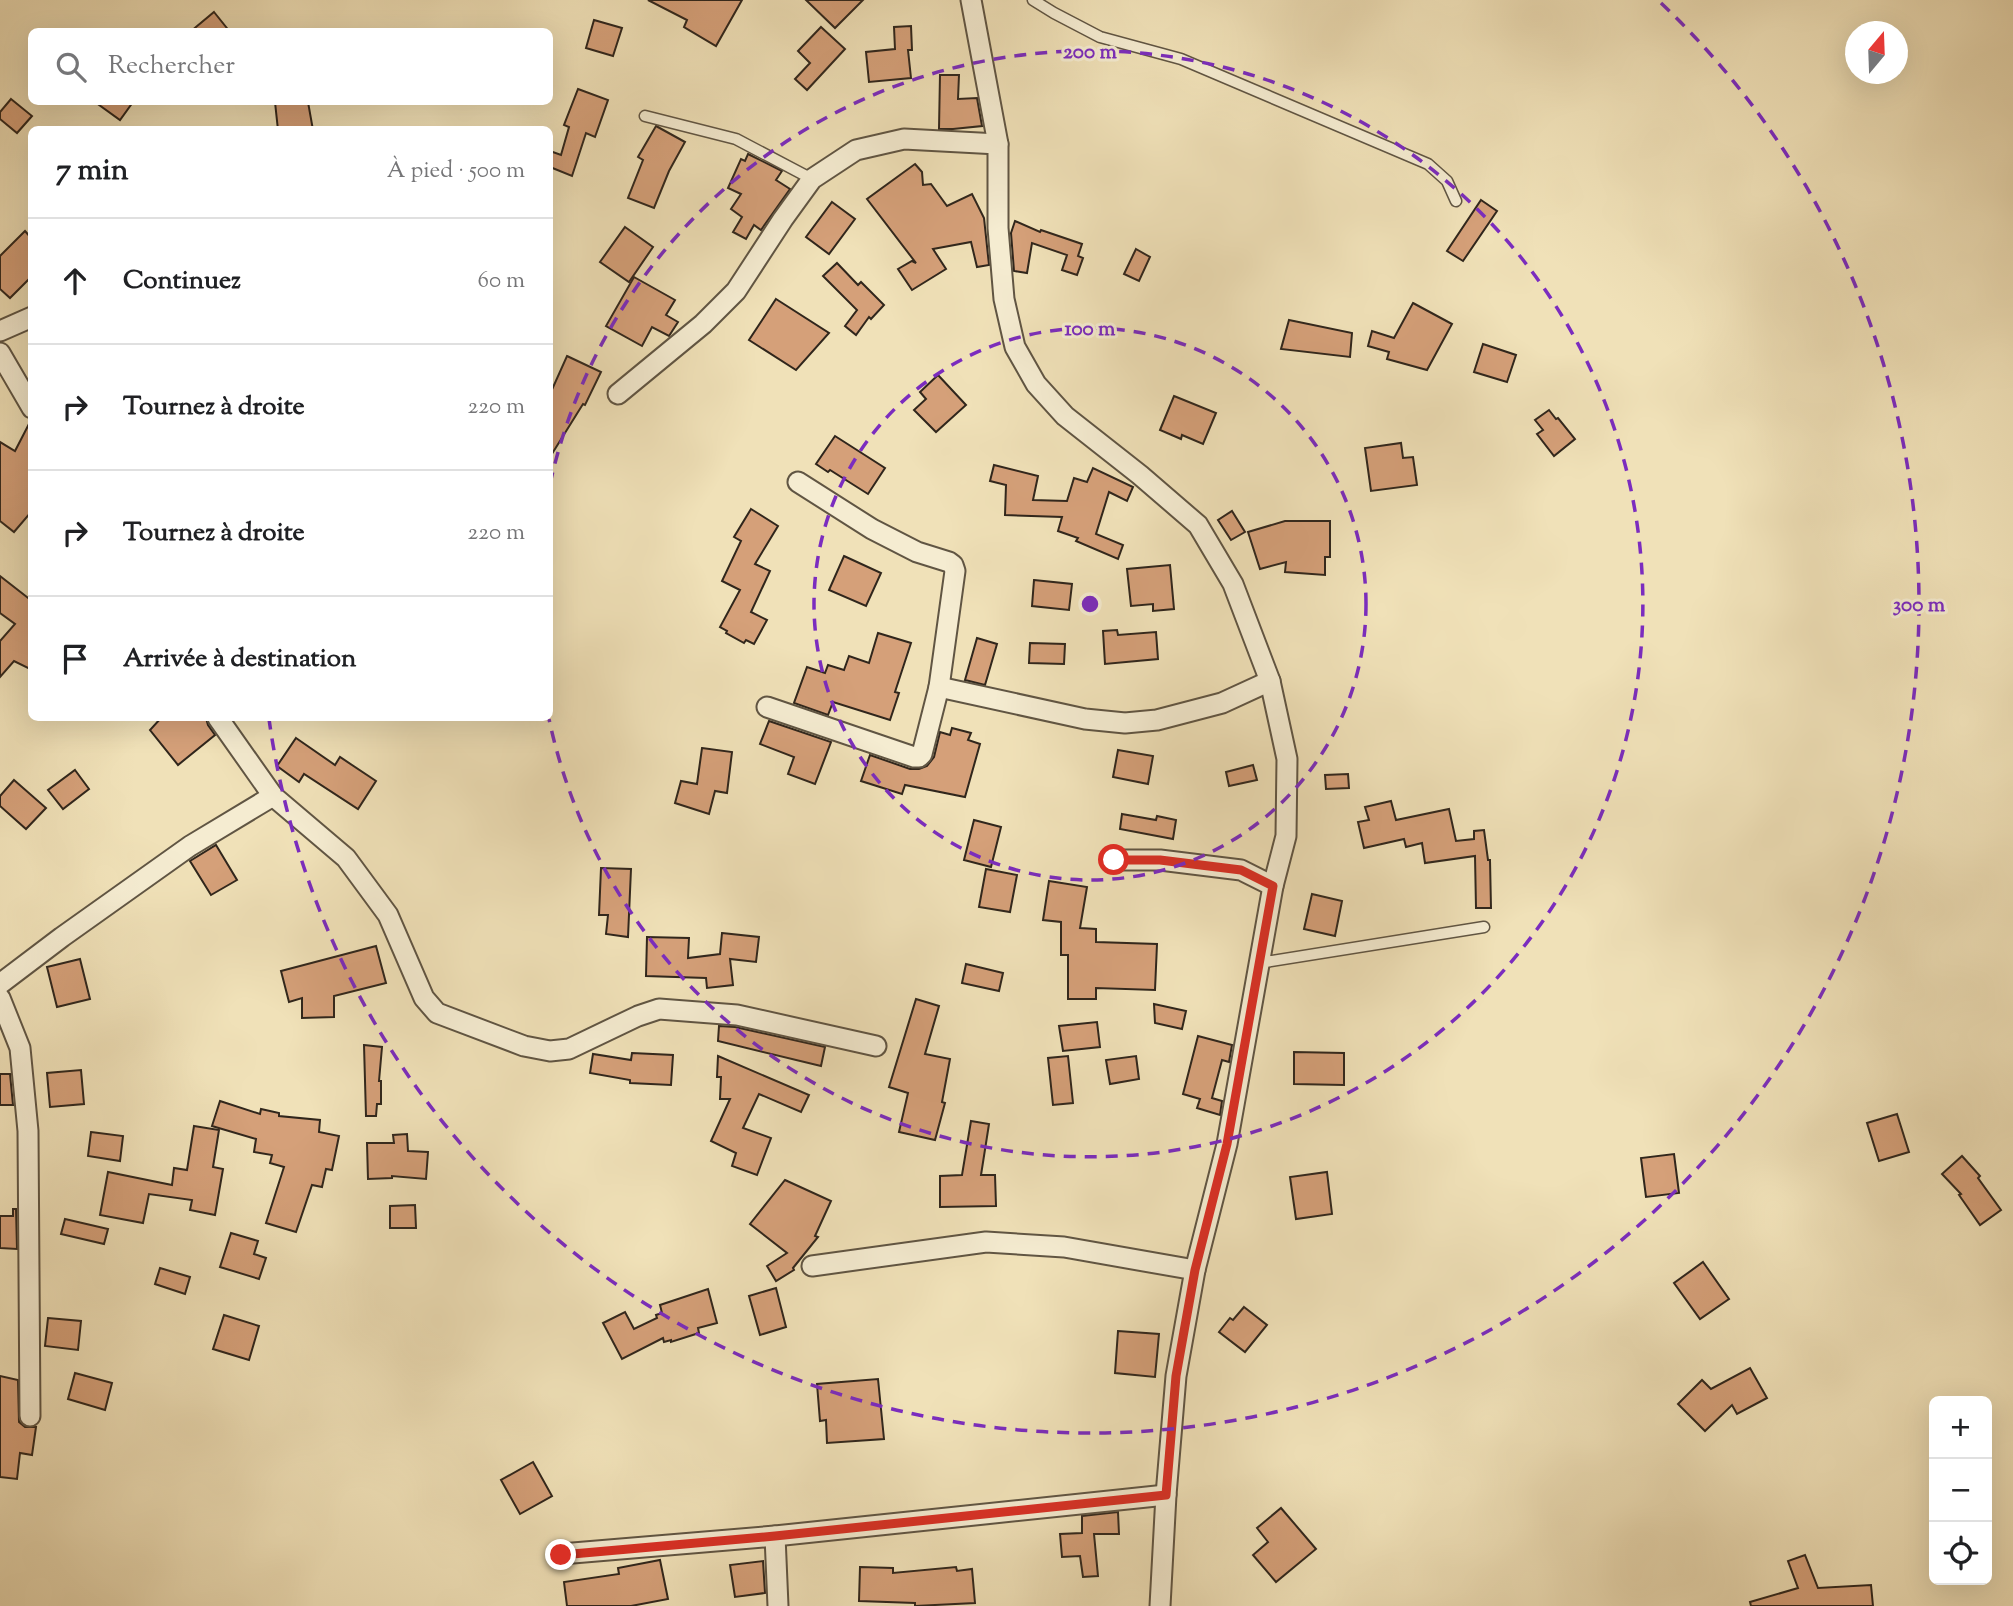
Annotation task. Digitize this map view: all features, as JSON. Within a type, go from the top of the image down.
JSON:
[{"type":"street","points":[[971,0],[998,144],[999,240],[1004,299],[1015,347],[1036,384],[1065,416],[1198,525],[1233,584],[1270,681],[1287,759],[1286,836],[1273,886],[1227,1144],[1195,1270],[1176,1376],[1160,1606]]},
{"type":"street","points":[[618,394],[703,324],[736,291],[812,179],[856,150],[904,139],[998,144]]},
{"type":"street","points":[[0,331],[28,319]]},
{"type":"street","points":[[0,353],[28,401]]},
{"type":"street","points":[[767,707],[919,757],[939,687],[955,571],[949,562],[917,552],[872,529],[798,482]]},
{"type":"street","points":[[939,687],[1085,719],[1125,723],[1157,720],[1222,703],[1270,681]]},
{"type":"street","points":[[220,721],[273,796],[346,858],[388,915],[424,998],[437,1013],[524,1046],[550,1051],[569,1049],[638,1016],[659,1009],[737,1014],[876,1045]]},
{"type":"street","points":[[0,984],[190,846],[273,796]]},
{"type":"street","points":[[1114,860],[1160,860],[1241,870],[1273,886]]},
{"type":"street","points":[[0,998],[20,1048],[28,1131],[30,1416]]},
{"type":"street","points":[[812,1266],[986,1242],[1064,1247],[1195,1270]]},
{"type":"street","points":[[561,1555],[775,1536],[1166,1495]]},
{"type":"street","points":[[775,1536],[778,1606]]},
{"type":"lane","points":[[1033,0],[1100,37],[1181,59],[1428,164],[1447,181],[1456,201]]},
{"type":"lane","points":[[645,116],[736,138],[812,179]]},
{"type":"lane","points":[[1259,963],[1484,927]]},
{"type":"building","points":[[648,0],[742,0],[716,46],[684,27],[687,20]]},
{"type":"building","points":[[806,0],[863,0],[835,28]]},
{"type":"building","points":[[214,12],[227,28],[195,28]]},
{"type":"building","points":[[594,20],[622,28],[613,56],[586,48]]},
{"type":"building","points":[[911,26],[912,50],[908,50],[911,78],[869,82],[866,52],[895,49],[894,27]]},
{"type":"building","points":[[821,27],[845,49],[807,90],[795,79],[810,63],[798,51]]},
{"type":"building","points":[[940,75],[959,75],[958,99],[977,98],[982,126],[939,129]]},
{"type":"building","points":[[578,89],[608,100],[595,137],[586,133],[572,176],[553,168],[553,152],[561,155],[569,127],[564,125]]},
{"type":"building","points":[[11,99],[32,116],[17,133],[0,119],[0,112]]},
{"type":"building","points":[[99,105],[131,105],[120,120]]},
{"type":"building","points":[[275,105],[309,105],[312,126],[278,126]]},
{"type":"building","points":[[656,126],[685,142],[669,171],[654,208],[628,198],[643,160],[638,157]]},
{"type":"building","points":[[748,154],[782,171],[776,180],[790,189],[761,230],[754,225],[746,239],[733,232],[742,217],[731,209],[741,194],[728,188],[741,159],[745,161]]},
{"type":"building","points":[[915,164],[922,172],[923,185],[931,184],[947,206],[972,194],[984,218],[989,265],[977,267],[971,242],[933,249],[946,269],[912,290],[898,269],[912,261],[916,263],[867,199]]},
{"type":"building","points":[[1481,200],[1497,211],[1463,261],[1447,251]]},
{"type":"building","points":[[832,202],[855,219],[829,254],[806,237]]},
{"type":"building","points":[[1015,221],[1040,232],[1041,230],[1082,244],[1078,256],[1083,258],[1077,275],[1062,270],[1067,255],[1032,243],[1027,273],[1014,271],[1011,233]]},
{"type":"building","points":[[625,227],[653,247],[629,282],[600,262]]},
{"type":"building","points":[[25,231],[28,234],[28,280],[10,298],[0,289],[0,256]]},
{"type":"building","points":[[1136,249],[1150,257],[1139,281],[1124,274]]},
{"type":"building","points":[[837,263],[858,285],[861,282],[884,305],[871,319],[869,317],[856,335],[845,326],[857,310],[823,276]]},
{"type":"building","points":[[634,277],[675,300],[666,315],[678,322],[669,336],[652,327],[642,346],[606,326]]},
{"type":"building","points":[[776,299],[829,333],[796,370],[749,340]]},
{"type":"building","points":[[1413,303],[1452,324],[1427,370],[1387,359],[1389,352],[1368,346],[1372,331],[1394,338]]},
{"type":"building","points":[[1289,320],[1352,333],[1350,357],[1281,349]]},
{"type":"building","points":[[1483,344],[1516,355],[1507,382],[1474,372]]},
{"type":"building","points":[[567,356],[601,372],[585,405],[583,404],[553,452],[553,387]]},
{"type":"building","points":[[938,375],[966,405],[936,432],[914,410],[926,399],[920,392]]},
{"type":"building","points":[[1174,396],[1216,413],[1203,444],[1160,430]]},
{"type":"building","points":[[1549,410],[1575,439],[1554,456],[1537,434],[1543,430],[1535,420]]},
{"type":"building","points":[[28,426],[28,516],[14,532],[0,521],[0,442],[15,451]]},
{"type":"building","points":[[835,436],[885,468],[868,494],[816,464]]},
{"type":"building","points":[[1401,443],[1403,458],[1413,457],[1417,485],[1371,491],[1365,448]]},
{"type":"building","points":[[994,465],[1038,476],[1033,500],[1067,501],[1074,478],[1087,482],[1093,468],[1133,487],[1127,501],[1109,492],[1096,534],[1123,545],[1118,559],[1076,541],[1078,538],[1058,531],[1062,517],[1005,515],[1006,485],[990,481]]},
{"type":"building","points":[[751,509],[778,526],[755,564],[770,571],[751,612],[767,620],[754,644],[746,640],[744,643],[720,627],[740,590],[722,581],[741,541],[734,537]]},
{"type":"building","points":[[1232,511],[1245,532],[1231,540],[1218,520]]},
{"type":"building","points":[[1285,521],[1330,521],[1330,557],[1325,557],[1325,575],[1285,572],[1286,562],[1260,569],[1248,532]]},
{"type":"building","points":[[844,556],[881,573],[866,606],[829,590]]},
{"type":"building","points":[[1170,565],[1174,609],[1153,611],[1153,604],[1131,606],[1127,569]]},
{"type":"building","points":[[0,576],[28,598],[28,668],[14,661],[0,677],[0,641],[15,624],[0,613]]},
{"type":"building","points":[[1034,580],[1072,584],[1069,610],[1032,606]]},
{"type":"building","points":[[1117,630],[1118,635],[1156,632],[1158,659],[1105,664],[1103,631]]},
{"type":"building","points":[[878,633],[911,643],[895,692],[899,693],[890,720],[833,702],[828,715],[794,703],[807,667],[825,673],[828,665],[844,670],[849,656],[869,663]]},
{"type":"building","points":[[977,638],[997,644],[985,685],[965,680]]},
{"type":"building","points":[[1030,643],[1065,644],[1064,664],[1029,663]]},
{"type":"building","points":[[158,721],[207,721],[215,735],[178,765],[150,730]]},
{"type":"building","points":[[769,721],[831,742],[815,784],[788,774],[794,757],[760,744]]},
{"type":"building","points":[[952,728],[971,733],[968,740],[980,744],[965,797],[905,785],[902,794],[861,781],[870,755],[910,769],[927,766],[934,757],[940,732],[950,735]]},
{"type":"building","points":[[296,738],[335,765],[340,757],[376,781],[358,809],[304,774],[299,782],[277,766]]},
{"type":"building","points":[[702,748],[732,752],[727,793],[715,791],[709,814],[675,803],[681,781],[697,784]]},
{"type":"building","points":[[1118,750],[1153,756],[1148,784],[1113,777]]},
{"type":"building","points":[[1253,765],[1257,780],[1229,786],[1226,772]]},
{"type":"building","points":[[75,770],[89,789],[63,809],[48,790]]},
{"type":"building","points":[[1348,774],[1349,788],[1326,789],[1325,775]]},
{"type":"building","points":[[14,780],[46,808],[26,829],[0,806],[0,796]]},
{"type":"building","points":[[1391,801],[1396,820],[1449,809],[1456,841],[1474,839],[1474,831],[1484,830],[1490,860],[1491,908],[1476,908],[1475,856],[1425,863],[1422,843],[1406,847],[1404,839],[1364,848],[1358,822],[1369,820],[1365,807]]},
{"type":"building","points":[[1122,814],[1156,820],[1157,816],[1176,820],[1173,839],[1120,829]]},
{"type":"building","points":[[974,820],[1001,827],[991,867],[964,860]]},
{"type":"building","points":[[216,845],[237,880],[211,895],[190,861]]},
{"type":"building","points":[[601,868],[631,869],[628,937],[606,934],[608,915],[599,915]]},
{"type":"building","points":[[986,869],[1017,875],[1010,912],[979,907]]},
{"type":"building","points":[[1049,881],[1087,887],[1080,928],[1096,929],[1096,942],[1157,944],[1155,990],[1096,988],[1096,999],[1068,999],[1068,955],[1061,955],[1061,922],[1043,920]]},
{"type":"building","points":[[1312,894],[1342,901],[1335,936],[1304,929]]},
{"type":"building","points":[[722,933],[759,937],[756,962],[730,959],[733,985],[707,988],[706,978],[646,976],[647,937],[689,938],[688,958],[720,954]]},
{"type":"building","points":[[376,946],[386,983],[334,996],[334,1017],[302,1018],[302,998],[289,1002],[281,971]]},
{"type":"building","points":[[80,959],[90,999],[57,1007],[47,967]]},
{"type":"building","points":[[966,964],[1003,973],[999,991],[962,983]]},
{"type":"building","points":[[916,999],[939,1006],[925,1054],[950,1059],[942,1102],[945,1103],[935,1140],[899,1132],[908,1093],[889,1087]]},
{"type":"building","points":[[1154,1004],[1186,1011],[1182,1029],[1155,1023]]},
{"type":"building","points":[[1097,1022],[1100,1047],[1063,1051],[1059,1026]]},
{"type":"building","points":[[719,1026],[735,1027],[825,1047],[821,1066],[718,1041]]},
{"type":"building","points":[[1198,1036],[1232,1045],[1229,1062],[1222,1060],[1212,1098],[1222,1101],[1220,1115],[1197,1108],[1200,1099],[1183,1094]]},
{"type":"building","points":[[364,1045],[382,1047],[379,1081],[381,1104],[377,1104],[376,1116],[366,1116]]},
{"type":"building","points":[[1294,1052],[1344,1053],[1344,1085],[1294,1084]]},
{"type":"building","points":[[632,1053],[673,1055],[671,1085],[630,1083],[630,1080],[590,1073],[593,1054],[631,1060]]},
{"type":"building","points":[[718,1056],[809,1095],[801,1112],[759,1094],[743,1128],[771,1138],[757,1175],[732,1166],[736,1153],[711,1141],[730,1099],[720,1099]]},
{"type":"building","points":[[1068,1056],[1073,1103],[1053,1105],[1048,1058]]},
{"type":"building","points":[[1136,1056],[1139,1079],[1110,1084],[1106,1060]]},
{"type":"building","points":[[81,1070],[84,1104],[50,1107],[47,1073]]},
{"type":"building","points":[[0,1074],[10,1074],[13,1105],[0,1105]]},
{"type":"building","points":[[220,1101],[260,1114],[261,1109],[279,1113],[279,1116],[320,1120],[319,1132],[339,1136],[332,1170],[326,1169],[322,1187],[312,1185],[296,1232],[266,1223],[284,1167],[270,1163],[272,1155],[254,1152],[256,1139],[212,1126]]},
{"type":"building","points":[[1897,1114],[1909,1152],[1879,1161],[1867,1123]]},
{"type":"building","points":[[971,1121],[989,1124],[981,1175],[995,1175],[996,1206],[940,1207],[940,1176],[962,1175]]},
{"type":"building","points":[[194,1126],[219,1130],[213,1167],[223,1169],[215,1215],[190,1210],[192,1200],[149,1194],[143,1223],[100,1215],[108,1172],[172,1185],[174,1168],[187,1170]]},
{"type":"building","points":[[91,1132],[123,1136],[120,1161],[88,1156]]},
{"type":"building","points":[[407,1134],[408,1151],[428,1152],[426,1179],[392,1176],[368,1179],[367,1143],[394,1143],[393,1135]]},
{"type":"building","points":[[1674,1154],[1679,1193],[1646,1197],[1641,1158]]},
{"type":"building","points":[[1962,1156],[1980,1176],[1978,1178],[2001,1210],[1980,1225],[1959,1195],[1961,1194],[1942,1174]]},
{"type":"building","points":[[1327,1172],[1332,1214],[1296,1219],[1290,1177]]},
{"type":"building","points":[[785,1180],[831,1201],[815,1236],[818,1237],[794,1270],[776,1281],[767,1266],[787,1253],[750,1224]]},
{"type":"building","points":[[415,1205],[416,1228],[390,1228],[390,1206]]},
{"type":"building","points":[[13,1209],[16,1209],[17,1249],[0,1248],[0,1216],[13,1216]]},
{"type":"building","points":[[65,1219],[108,1229],[104,1244],[61,1234]]},
{"type":"building","points":[[231,1233],[258,1241],[254,1254],[266,1258],[259,1279],[220,1267]]},
{"type":"building","points":[[1703,1262],[1729,1299],[1700,1319],[1674,1283]]},
{"type":"building","points":[[160,1268],[190,1277],[185,1294],[155,1284]]},
{"type":"building","points":[[776,1288],[786,1327],[760,1335],[749,1296]]},
{"type":"building","points":[[708,1289],[717,1323],[698,1328],[699,1333],[671,1342],[664,1342],[663,1338],[622,1359],[603,1323],[625,1312],[634,1329],[657,1318],[656,1315],[662,1313],[660,1305]]},
{"type":"building","points":[[1244,1307],[1267,1325],[1245,1352],[1219,1332],[1230,1318],[1233,1320]]},
{"type":"building","points":[[224,1315],[259,1326],[249,1360],[213,1349]]},
{"type":"building","points":[[48,1318],[81,1321],[78,1350],[45,1346]]},
{"type":"building","points":[[1118,1331],[1159,1334],[1155,1377],[1115,1373]]},
{"type":"building","points":[[1750,1368],[1767,1398],[1737,1414],[1732,1405],[1705,1431],[1678,1404],[1702,1380],[1711,1389]]},
{"type":"building","points":[[75,1373],[112,1383],[105,1410],[68,1399]]},
{"type":"building","points":[[0,1376],[18,1380],[19,1422],[25,1427],[36,1427],[32,1455],[20,1453],[17,1479],[0,1477]]},
{"type":"building","points":[[878,1379],[884,1439],[827,1443],[826,1420],[820,1421],[817,1384]]},
{"type":"building","points":[[533,1462],[552,1496],[520,1514],[501,1480]]},
{"type":"building","points":[[1281,1508],[1316,1549],[1276,1582],[1253,1555],[1268,1542],[1257,1528]]},
{"type":"building","points":[[1118,1512],[1119,1534],[1094,1534],[1098,1576],[1083,1577],[1080,1556],[1062,1557],[1060,1534],[1082,1533],[1082,1516]]},
{"type":"building","points":[[1805,1555],[1818,1588],[1871,1585],[1873,1606],[1751,1606],[1750,1602],[1798,1588],[1788,1561]]},
{"type":"building","points":[[660,1560],[668,1599],[631,1606],[567,1606],[564,1582],[619,1574],[618,1568]]},
{"type":"building","points":[[763,1561],[765,1593],[735,1597],[730,1565]]},
{"type":"building","points":[[860,1567],[893,1568],[893,1573],[956,1567],[957,1571],[972,1569],[975,1603],[915,1606],[915,1603],[859,1601]]},
{"type":"route","points":[[561,1555],[775,1536],[1166,1495],[1176,1376],[1195,1270],[1227,1144],[1273,886],[1241,870],[1160,860],[1114,860]]}]
